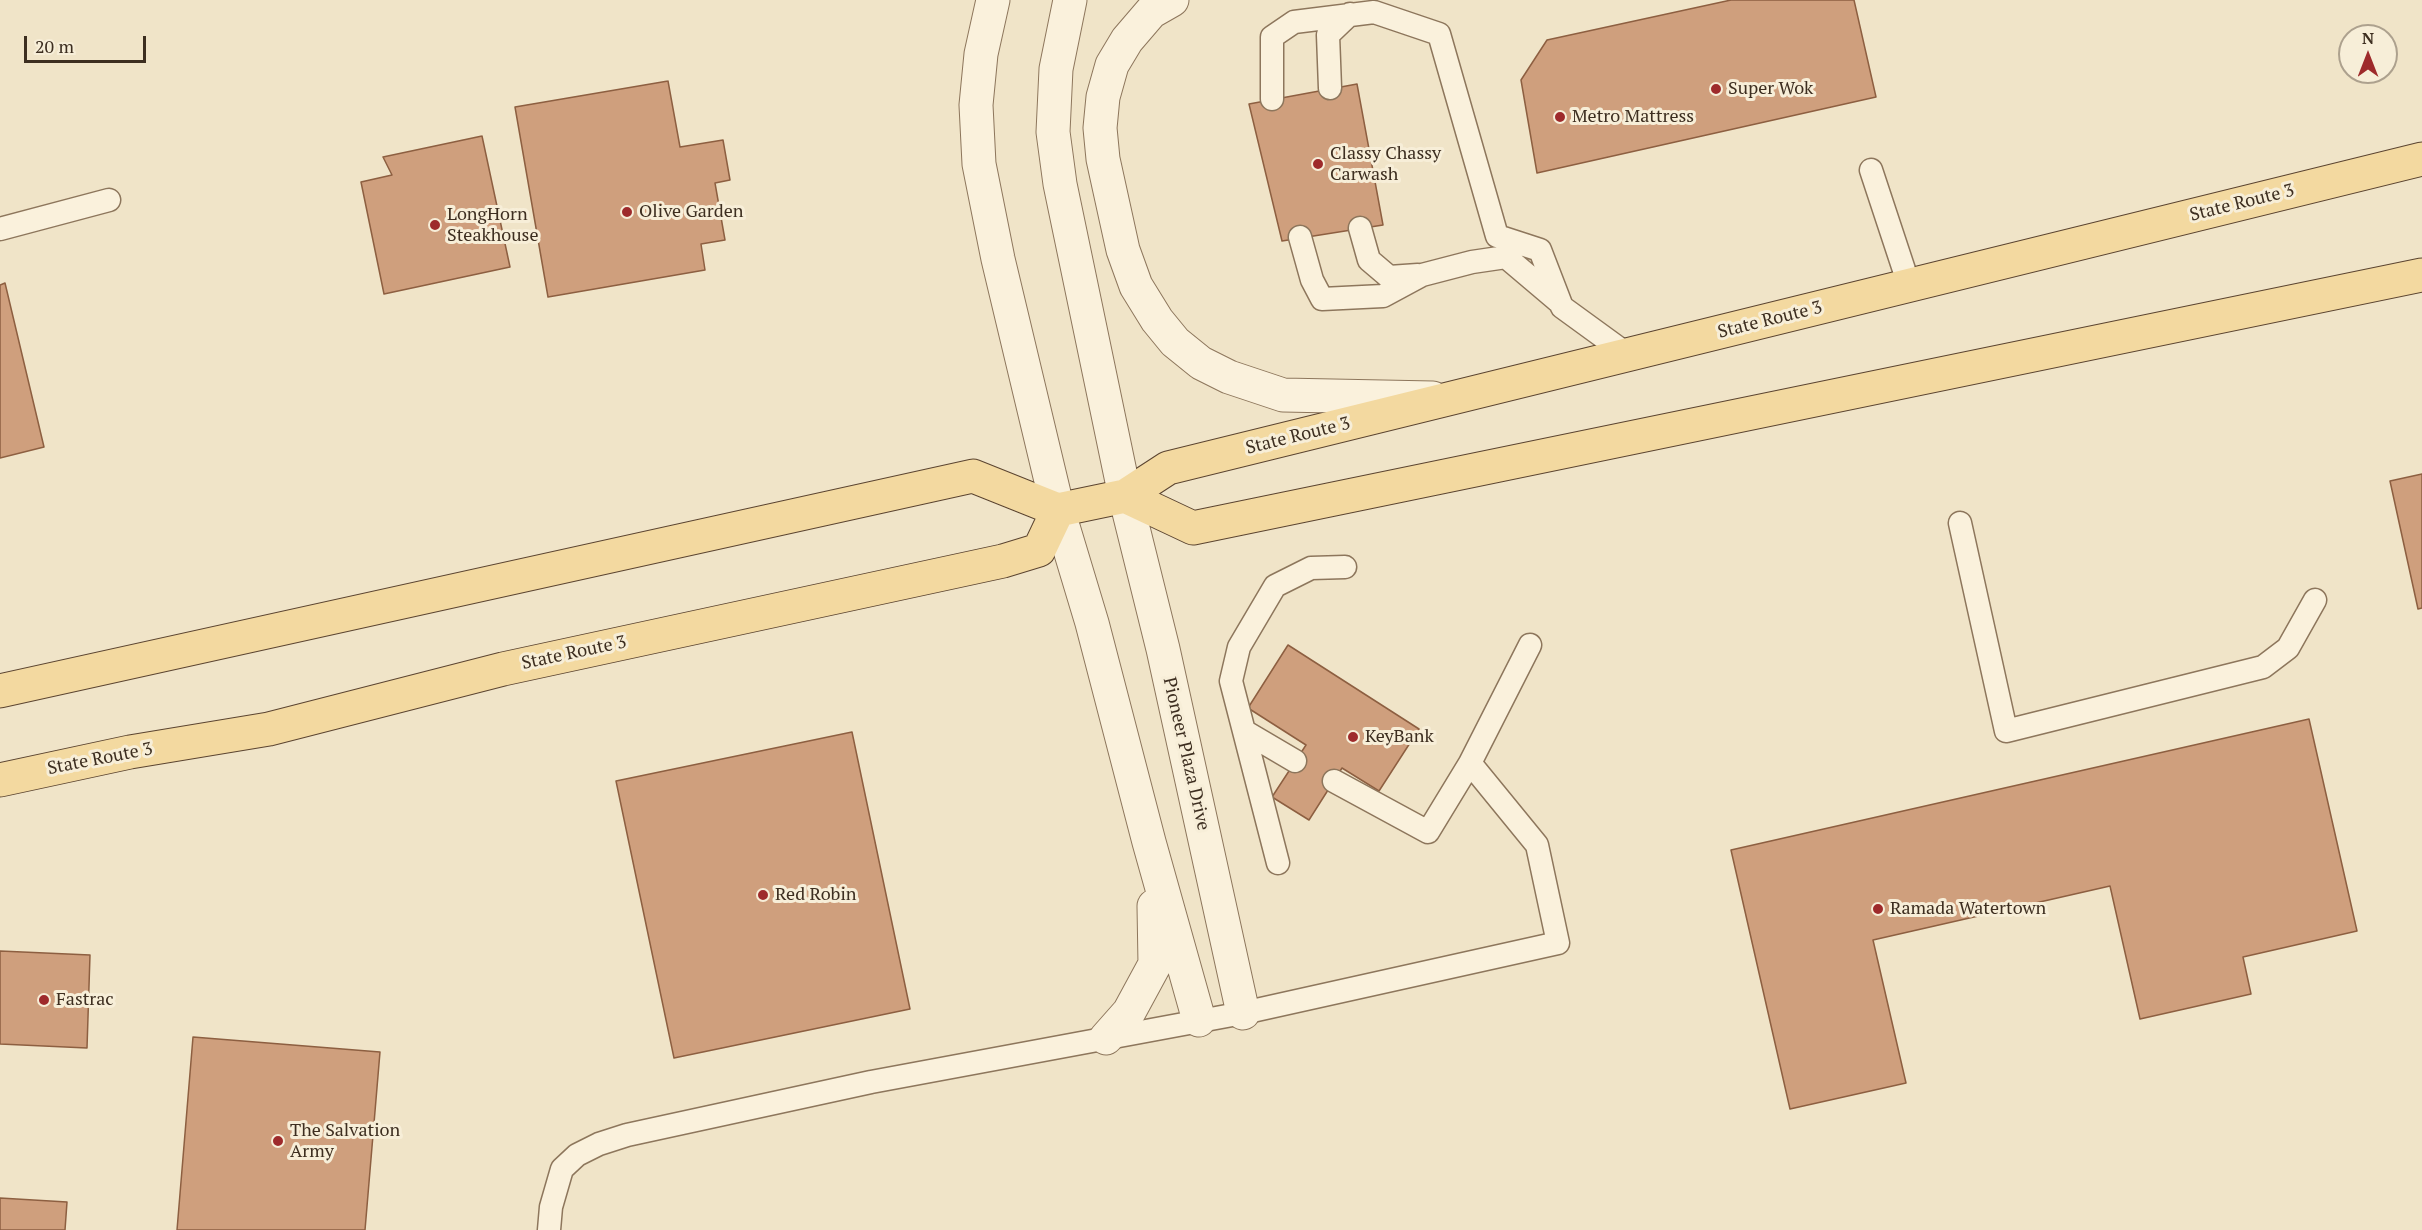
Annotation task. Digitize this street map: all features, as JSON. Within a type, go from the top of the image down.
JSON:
[{"type":"main road","name":"State Route 3","points":[[0,780],[130,752],[269,729],[503,669],[1003,561],[1039,550],[1058,510],[1125,496],[1168,468],[2422,159]]},
{"type":"main road","points":[[1125,496],[1193,528],[2422,275]]},
{"type":"main road","points":[[0,691],[973,476],[1058,510]]},
{"type":"street","points":[[993,0],[981,54],[976,105],[979,164],[998,259],[1058,510],[1092,623],[1149,842],[1199,1020]]},
{"type":"street","name":"Pioneer Plaza Drive","points":[[1070,0],[1056,69],[1053,132],[1060,184],[1125,496],[1163,649],[1242,1012]]},
{"type":"street","points":[[1172,0],[1151,12],[1126,40],[1112,65],[1106,86],[1100,128],[1102,159],[1123,250],[1136,286],[1157,320],[1175,342],[1201,363],[1229,377],[1283,395],[1452,398]]},
{"type":"street","points":[[1106,1038],[1130,1012],[1155,964],[1156,926],[1149,842]]},
{"type":"lane","points":[[1272,99],[1272,37],[1294,22],[1374,12],[1439,34],[1497,236],[1539,250],[1562,307],[1628,355]]},
{"type":"lane","points":[[1330,88],[1328,35],[1350,14]]},
{"type":"lane","points":[[1871,170],[1909,285]]},
{"type":"lane","points":[[0,229],[109,200]]},
{"type":"lane","points":[[1360,228],[1369,260],[1389,277],[1422,275],[1472,262],[1506,257],[1561,304]]},
{"type":"lane","points":[[1300,237],[1311,280],[1322,299],[1383,296],[1422,275]]},
{"type":"lane","points":[[1960,523],[2006,731],[2263,667],[2288,648],[2315,600]]},
{"type":"lane","points":[[1278,863],[1231,681],[1239,647],[1258,611],[1275,586],[1311,568],[1345,567]]},
{"type":"lane","points":[[1334,781],[1428,832],[1470,763],[1530,645]]},
{"type":"lane","points":[[1244,731],[1295,761]]},
{"type":"lane","points":[[549,1230],[551,1207],[562,1169],[577,1155],[598,1144],[627,1135],[871,1082],[1242,1012],[1558,943],[1537,845],[1470,763]]},
{"type":"building","points":[[1731,0],[1854,0],[1876,97],[1537,173],[1521,80],[1547,40]]},
{"type":"building","name":"Olive Garden","points":[[668,81],[680,147],[723,140],[730,180],[715,183],[725,240],[701,244],[705,270],[548,297],[515,107]]},
{"type":"building","name":"Classy Chassy Carwash","points":[[1357,84],[1383,225],[1282,241],[1249,104]]},
{"type":"building","name":"LongHorn Steakhouse","points":[[482,136],[510,267],[384,294],[361,182],[392,175],[383,157]]},
{"type":"building","points":[[5,283],[44,447],[0,458],[0,285]]},
{"type":"building","points":[[2422,474],[2422,608],[2418,609],[2390,481]]},
{"type":"building","name":"KeyBank","points":[[1288,645],[1419,729],[1379,791],[1342,768],[1309,820],[1272,797],[1306,745],[1248,708]]},
{"type":"building","name":"Ramada Watertown","points":[[2309,719],[2357,931],[2243,957],[2251,994],[2140,1019],[2110,886],[1873,940],[1906,1083],[1790,1109],[1731,850]]},
{"type":"building","name":"Red Robin","points":[[852,732],[910,1009],[674,1058],[616,781]]},
{"type":"building","name":"Fastrac","points":[[0,951],[90,955],[87,1048],[0,1044]]},
{"type":"building","name":"The Salvation Army","points":[[193,1037],[380,1052],[365,1230],[177,1230]]},
{"type":"building","points":[[0,1198],[67,1202],[65,1230],[0,1230]]},
{"type":"place","name":"Super Wok","points":[[1716,89]]},
{"type":"place","name":"Metro Mattress","points":[[1560,117]]},
{"type":"place","name":"Classy Chassy Carwash","points":[[1318,164]]},
{"type":"place","name":"Olive Garden","points":[[627,212]]},
{"type":"place","name":"LongHorn Steakhouse","points":[[435,225]]},
{"type":"place","name":"KeyBank","points":[[1353,737]]},
{"type":"place","name":"Red Robin","points":[[763,895]]},
{"type":"place","name":"Ramada Watertown","points":[[1878,909]]},
{"type":"place","name":"Fastrac","points":[[44,1000]]},
{"type":"place","name":"The Salvation Army","points":[[278,1141]]}]
